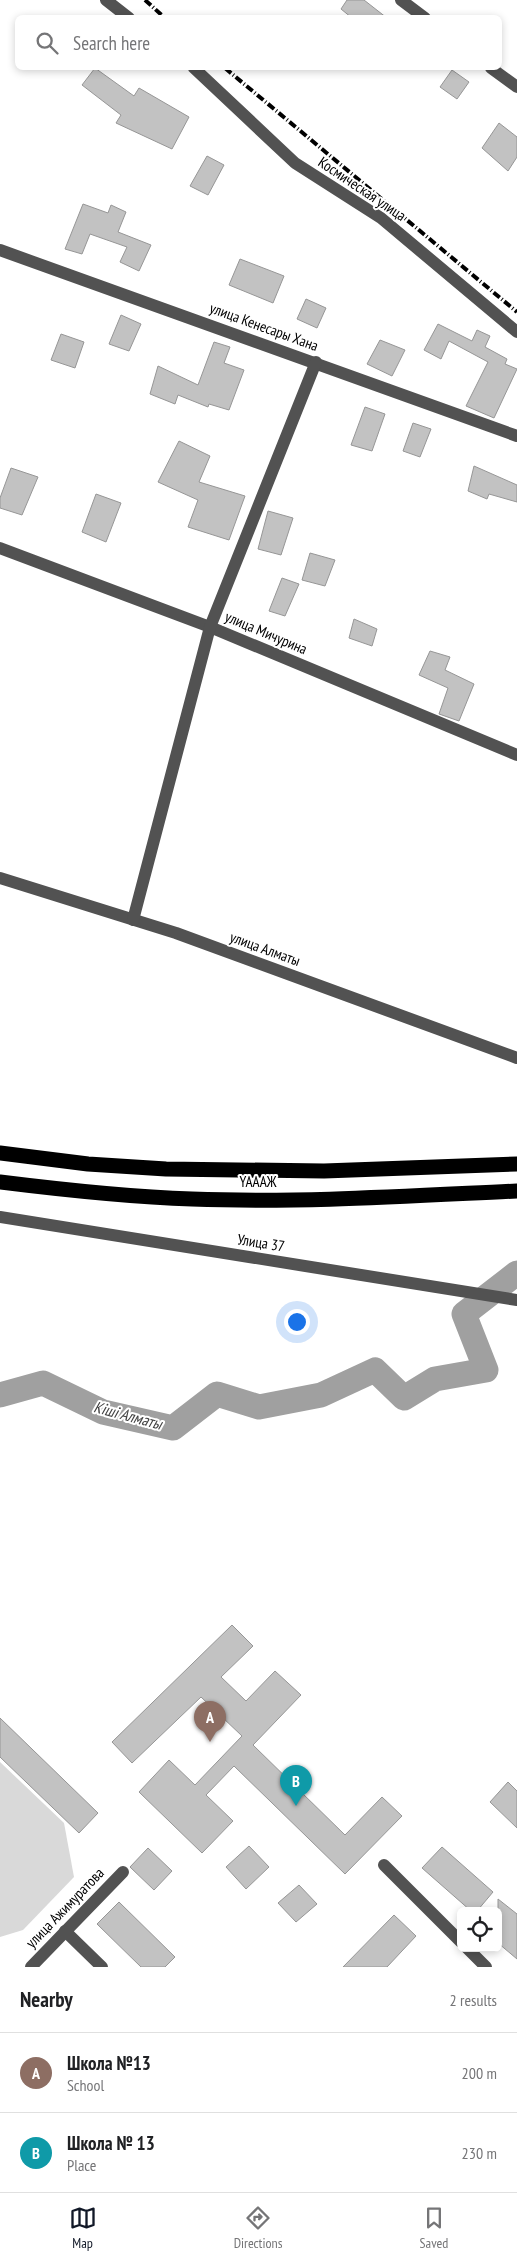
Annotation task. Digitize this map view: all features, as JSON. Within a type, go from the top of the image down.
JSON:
[{"type":"highway","name":"ҮАААЖ","points":[[0,1153],[88,1164],[166,1169],[324,1171],[517,1164]]},
{"type":"highway","name":"ҮАААЖ","points":[[0,1182],[127,1196],[192,1199],[280,1200],[517,1191]]},
{"type":"street","points":[[106,0],[125,15]]},
{"type":"street","points":[[401,0],[421,15]]},
{"type":"street","name":"Космическая улица","points":[[196,70],[295,163],[381,218],[517,332]]},
{"type":"street","points":[[494,70],[517,87]]},
{"type":"street","name":"улица Кенесары Хана","points":[[0,250],[316,362],[517,436]]},
{"type":"street","points":[[133,920],[210,627],[316,362]]},
{"type":"street","name":"улица Мичурина","points":[[0,548],[210,627],[517,755]]},
{"type":"street","name":"улица Алматы","points":[[0,878],[176,933],[517,1058]]},
{"type":"street","name":"Улица 37","points":[[0,1217],[517,1300]]},
{"type":"street","points":[[384,1865],[457,1938]]},
{"type":"street","name":"улица Ажимуратова","points":[[31,1967],[122,1872]]},
{"type":"street","points":[[65,1931],[102,1967]]},
{"type":"street","points":[[471,1952],[486,1967]]},
{"type":"shaded area","points":[[0,1762],[64,1823],[74,1877],[23,1930],[0,1937]]},
{"type":"building","points":[[347,0],[364,0],[383,15],[348,15],[341,9]]},
{"type":"building","points":[[93,70],[98,70],[134,96],[139,88],[189,117],[172,149],[116,123],[121,115],[82,85]]},
{"type":"building","points":[[452,70],[469,82],[457,99],[440,87]]},
{"type":"building","points":[[499,123],[517,137],[517,157],[508,171],[482,148]]},
{"type":"building","points":[[207,156],[224,165],[208,195],[190,186]]},
{"type":"building","points":[[83,204],[108,213],[111,205],[126,212],[118,232],[151,245],[139,271],[120,262],[127,247],[90,234],[82,254],[65,249]]},
{"type":"building","points":[[240,259],[284,276],[273,303],[229,285]]},
{"type":"building","points":[[306,299],[326,308],[317,328],[297,319]]},
{"type":"building","points":[[121,315],[141,324],[129,351],[109,344]]},
{"type":"building","points":[[438,324],[472,341],[477,330],[490,336],[485,347],[507,359],[505,364],[517,369],[494,418],[466,406],[488,362],[449,341],[441,359],[424,350]]},
{"type":"building","points":[[61,334],[84,342],[75,368],[51,360]]},
{"type":"building","points":[[380,340],[405,350],[392,376],[367,364]]},
{"type":"building","points":[[214,342],[230,347],[224,363],[244,370],[229,410],[209,404],[208,407],[178,395],[175,404],[150,394],[158,366],[198,385]]},
{"type":"building","points":[[365,407],[385,414],[372,451],[351,445]]},
{"type":"building","points":[[413,423],[431,429],[420,457],[403,451]]},
{"type":"building","points":[[179,441],[210,456],[199,482],[245,496],[229,540],[188,527],[198,500],[158,482]]},
{"type":"building","points":[[474,466],[517,485],[517,502],[489,494],[487,499],[468,491]]},
{"type":"building","points":[[11,468],[38,477],[22,515],[0,508],[0,498]]},
{"type":"building","points":[[96,494],[121,503],[106,542],[82,532]]},
{"type":"building","points":[[268,511],[293,518],[281,555],[258,549]]},
{"type":"building","points":[[310,553],[335,560],[325,586],[302,580]]},
{"type":"building","points":[[282,578],[299,584],[285,616],[269,611]]},
{"type":"building","points":[[354,619],[377,629],[372,646],[349,638]]},
{"type":"building","points":[[430,651],[450,657],[445,670],[474,684],[459,721],[439,714],[448,688],[419,675]]},
{"type":"building","points":[[232,1625],[253,1646],[221,1677],[246,1701],[275,1671],[301,1695],[253,1745],[345,1835],[382,1797],[402,1816],[345,1874],[234,1766],[206,1795],[233,1821],[202,1853],[139,1792],[169,1760],[195,1785],[242,1736],[201,1697],[132,1763],[112,1742]]},
{"type":"building","points":[[0,1718],[98,1813],[79,1833],[0,1757]]},
{"type":"building","points":[[508,1782],[517,1791],[517,1828],[490,1802]]},
{"type":"building","points":[[249,1846],[269,1867],[246,1889],[226,1867]]},
{"type":"building","points":[[442,1847],[493,1892],[480,1907],[466,1907],[422,1868]]},
{"type":"building","points":[[148,1848],[172,1871],[154,1890],[130,1867]]},
{"type":"building","points":[[299,1885],[317,1904],[296,1922],[278,1903]]},
{"type":"building","points":[[498,1899],[517,1914],[517,1959],[502,1946],[502,1907],[498,1907]]},
{"type":"building","points":[[119,1902],[175,1957],[165,1967],[141,1967],[97,1924]]},
{"type":"building","points":[[394,1915],[416,1936],[387,1967],[343,1967]]},
{"type":"waterway","name":"Кіші Алматы","points":[[0,1395],[43,1383],[103,1412],[173,1428],[217,1394],[259,1407],[321,1395],[375,1370],[404,1398],[435,1379],[486,1370],[464,1314],[517,1273]]},
{"type":"railway","points":[[145,0],[162,15]]},
{"type":"railway","points":[[227,70],[517,312]]},
{"type":"place","name":"Школа №13","points":[[210,1742]]},
{"type":"place","name":"Школа № 13","points":[[296,1806]]}]
